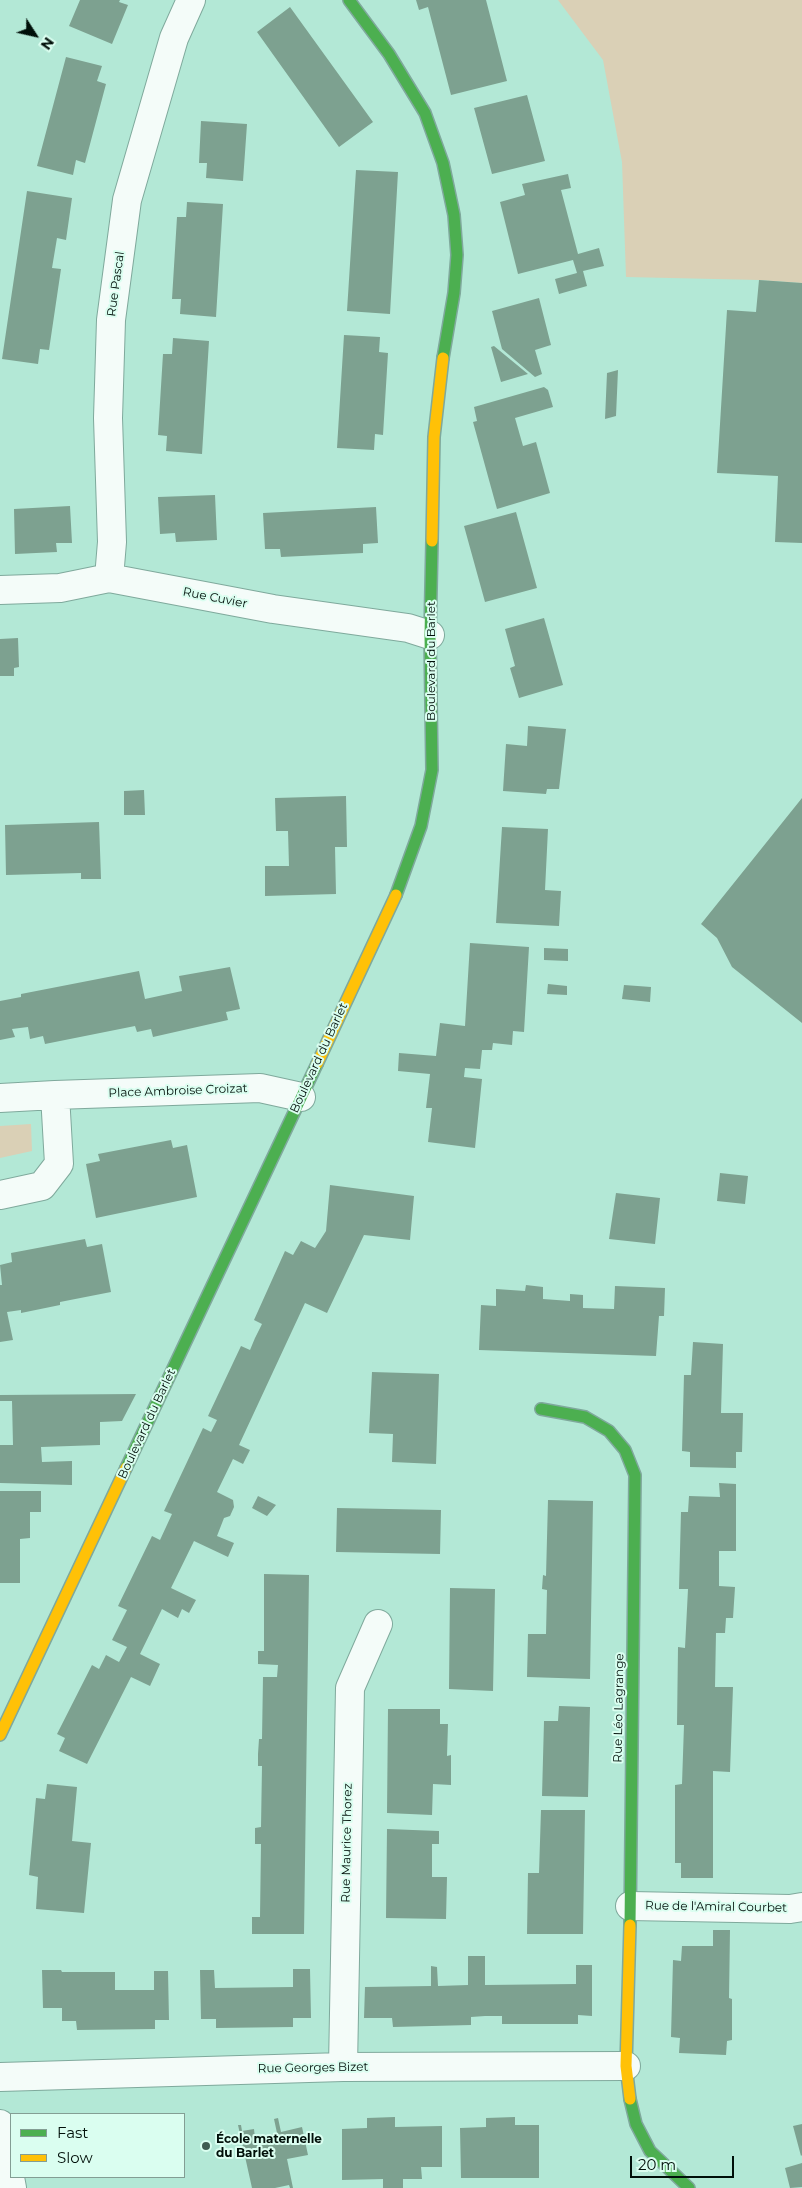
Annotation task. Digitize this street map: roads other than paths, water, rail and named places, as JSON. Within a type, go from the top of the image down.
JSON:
[{"type":"street","name":"Rue Pascal","points":[[109,578],[112,542],[108,418],[111,320],[127,200],[174,38],[191,0]]},
{"type":"street","name":"Boulevard du Barlet","points":[[0,1735],[398,891],[421,826],[432,770],[430,635],[434,438],[446,332],[454,293],[457,254],[454,215],[443,163],[425,114],[389,54],[349,0]]},
{"type":"street","name":"Rue Cuvier","points":[[0,590],[60,588],[109,578],[273,609],[408,628],[430,635]]},
{"type":"street","name":"Place Ambroise Croizat","points":[[0,1098],[260,1088],[301,1097]]},
{"type":"street","points":[[0,1196],[42,1186],[60,1164],[55,1096]]},
{"type":"street","name":"Rue Léo Lagrange","points":[[541,1409],[585,1417],[609,1430],[625,1450],[635,1475],[630,1906],[626,2066],[628,2093],[636,2124],[650,2151],[689,2188]]},
{"type":"street","name":"Rue Maurice Thorez","points":[[343,2067],[350,1688],[378,1624]]},
{"type":"street","name":"Rue de l'Amiral Courbet","points":[[630,1906],[790,1909],[802,1907]]},
{"type":"street","name":"Rue Georges Bizet","points":[[0,2077],[343,2067],[626,2066]]},
{"type":"street","points":[[1,2136],[12,2188]]},
{"type":"place","name":"École maternelle du Barlet","points":[[206,2146]]}]
